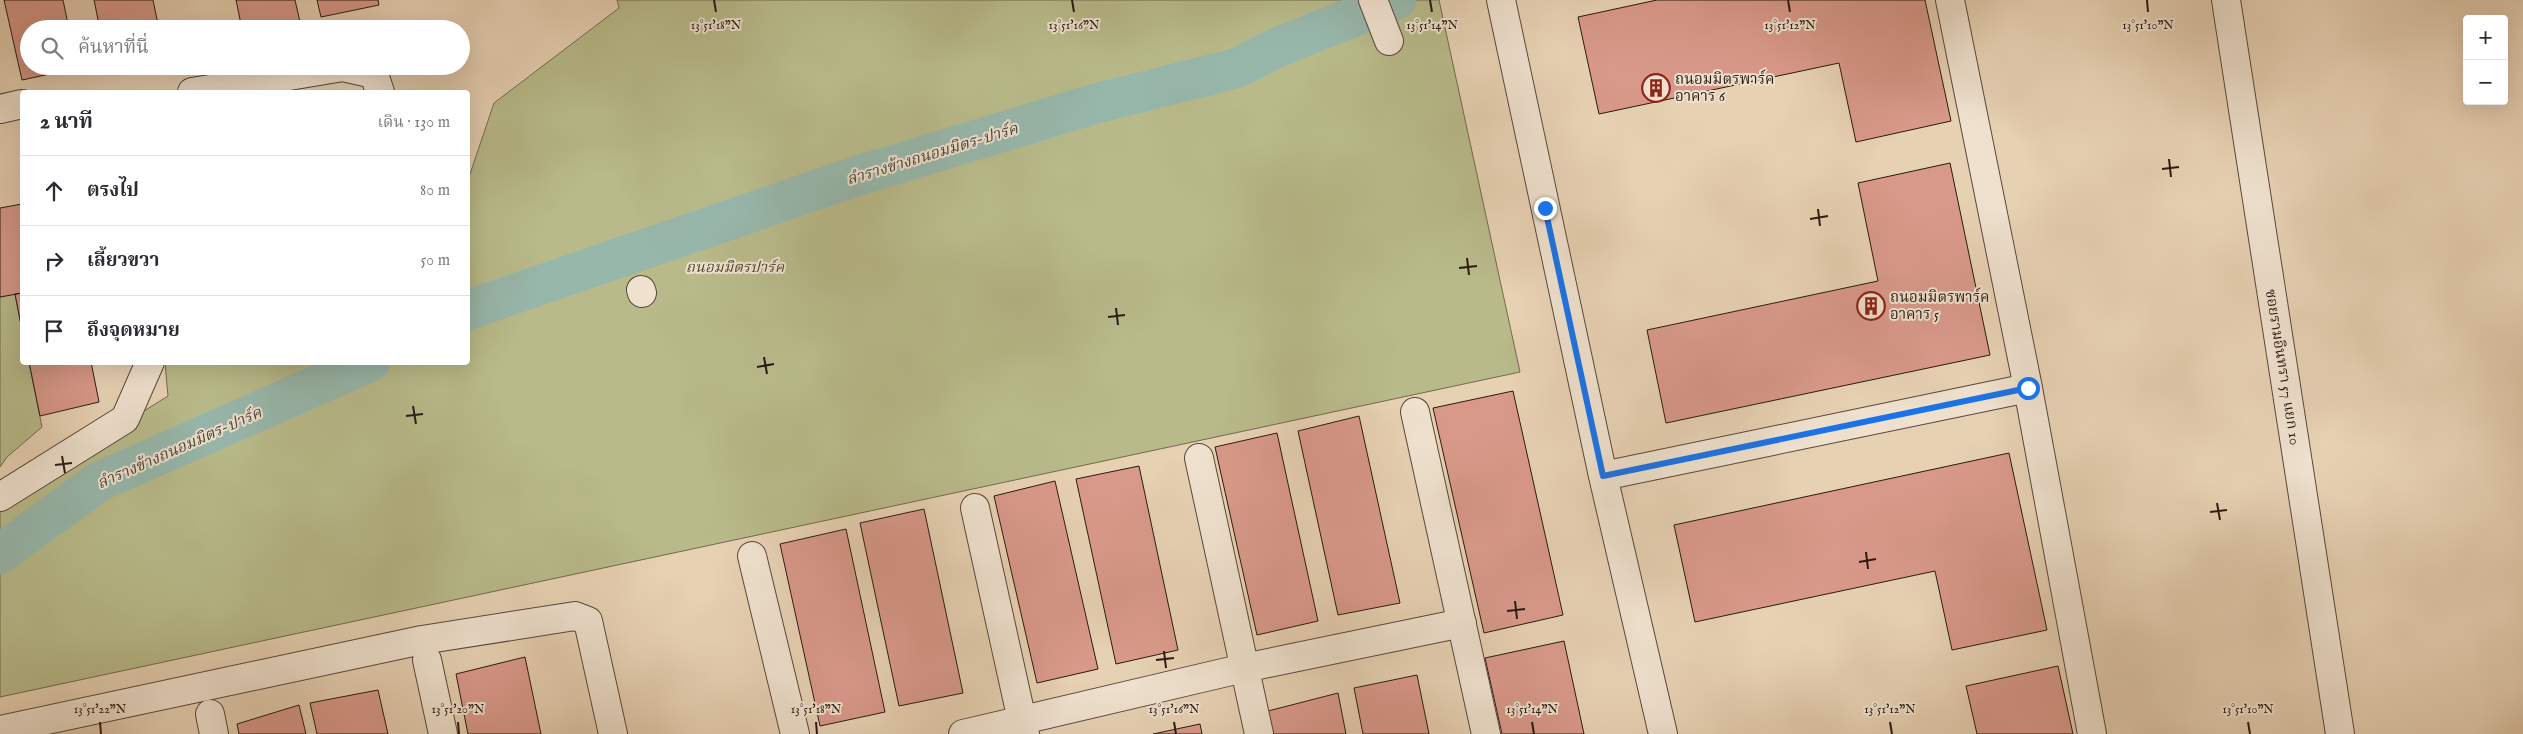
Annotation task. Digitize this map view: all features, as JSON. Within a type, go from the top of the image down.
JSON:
[{"type":"street","points":[[1373,0],[1389,41]]},
{"type":"street","points":[[1501,0],[1603,476],[1662,734]]},
{"type":"street","points":[[1950,0],[2028,388],[2092,734]]},
{"type":"street","name":"ซอยรามอินทรา 57 แยก 10","points":[[2226,0],[2340,734]]},
{"type":"street","points":[[204,90],[295,75]]},
{"type":"street","points":[[374,75],[379,90]]},
{"type":"street","points":[[0,109],[20,104]]},
{"type":"street","points":[[0,497],[126,419],[149,365]]},
{"type":"street","points":[[1603,476],[2028,388]]},
{"type":"street","points":[[1415,412],[1486,734]]},
{"type":"street","points":[[1199,458],[1259,734]]},
{"type":"street","points":[[975,508],[1023,726]]},
{"type":"street","points":[[752,556],[795,734]]},
{"type":"street","points":[[0,730],[422,640],[575,616],[588,621],[613,734]]},
{"type":"street","points":[[962,734],[1023,726],[1244,668],[1462,623]]},
{"type":"street","points":[[427,660],[443,734]]},
{"type":"green space","name":"ถนอมมิตรปาร์ค","points":[[617,0],[1439,0],[1520,372],[0,697],[0,501],[168,396],[165,365],[470,365],[470,174],[494,103],[619,8]]},
{"type":"green space","points":[[15,294],[20,320],[20,365],[29,365],[42,427],[7,457],[0,467],[0,297]]},
{"type":"building","points":[[4,0],[63,0],[67,20],[20,20],[20,71]]},
{"type":"building","points":[[94,0],[153,0],[157,20],[98,20]]},
{"type":"building","points":[[236,0],[295,0],[300,20],[240,20]]},
{"type":"building","points":[[317,0],[378,0],[379,5],[321,17]]},
{"type":"building","name":"ถนอมมิตรพาร์ค อาคาร 6","points":[[1657,0],[1925,0],[1951,121],[1856,142],[1839,63],[1599,114],[1578,17]]},
{"type":"building","points":[[21,75],[45,75],[22,80]]},
{"type":"building","name":"ถนอมมิตรพาร์ค อาคาร 5","points":[[1950,163],[1990,355],[1666,423],[1647,330],[1878,281],[1858,183]]},
{"type":"building","points":[[20,204],[20,293],[0,297],[0,208]]},
{"type":"building","points":[[20,293],[20,320],[15,294]]},
{"type":"building","points":[[30,365],[92,365],[99,402],[40,416]]},
{"type":"building","points":[[1513,391],[1563,615],[1484,633],[1433,408]]},
{"type":"building","points":[[1359,416],[1400,603],[1338,615],[1298,431]]},
{"type":"building","points":[[1277,433],[1318,621],[1257,635],[1215,447]]},
{"type":"building","points":[[2009,453],[2047,630],[1952,650],[1935,571],[1695,622],[1674,525]]},
{"type":"building","points":[[1139,466],[1178,650],[1116,664],[1076,479]]},
{"type":"building","points":[[1055,481],[1098,669],[1037,683],[994,496]]},
{"type":"building","points":[[924,509],[963,693],[899,706],[860,523]]},
{"type":"building","points":[[846,529],[885,712],[820,726],[780,544]]},
{"type":"building","points":[[1564,641],[1584,734],[1502,734],[1485,658]]},
{"type":"building","points":[[525,657],[541,734],[468,734],[456,674]]},
{"type":"building","points":[[2058,666],[2073,734],[1977,734],[1966,686]]},
{"type":"building","points":[[1417,675],[1429,734],[1363,734],[1354,688]]},
{"type":"building","points":[[378,690],[388,734],[317,734],[310,703]]},
{"type":"building","points":[[1338,693],[1346,734],[1273,734],[1268,711]]},
{"type":"building","points":[[299,705],[306,734],[239,734],[237,724]]},
{"type":"building","points":[[1200,724],[1202,734],[1153,734]]},
{"type":"waterway","name":"ลำรางข้างถนอมมิตร-ปาร์ค","points":[[470,309],[851,178],[1094,104],[1237,68],[1278,47],[1396,0]]},
{"type":"waterway","name":"ลำรางข้างถนอมมิตร-ปาร์ค","points":[[0,554],[98,482],[363,365]]},
{"type":"place","name":"ถนอมมิตรพาร์ค อาคาร 6","points":[[1656,88]]},
{"type":"place","name":"ถนอมมิตรพาร์ค อาคาร 5","points":[[1871,306]]},
{"type":"route","points":[[1545,208],[1603,476],[2028,388]]}]
